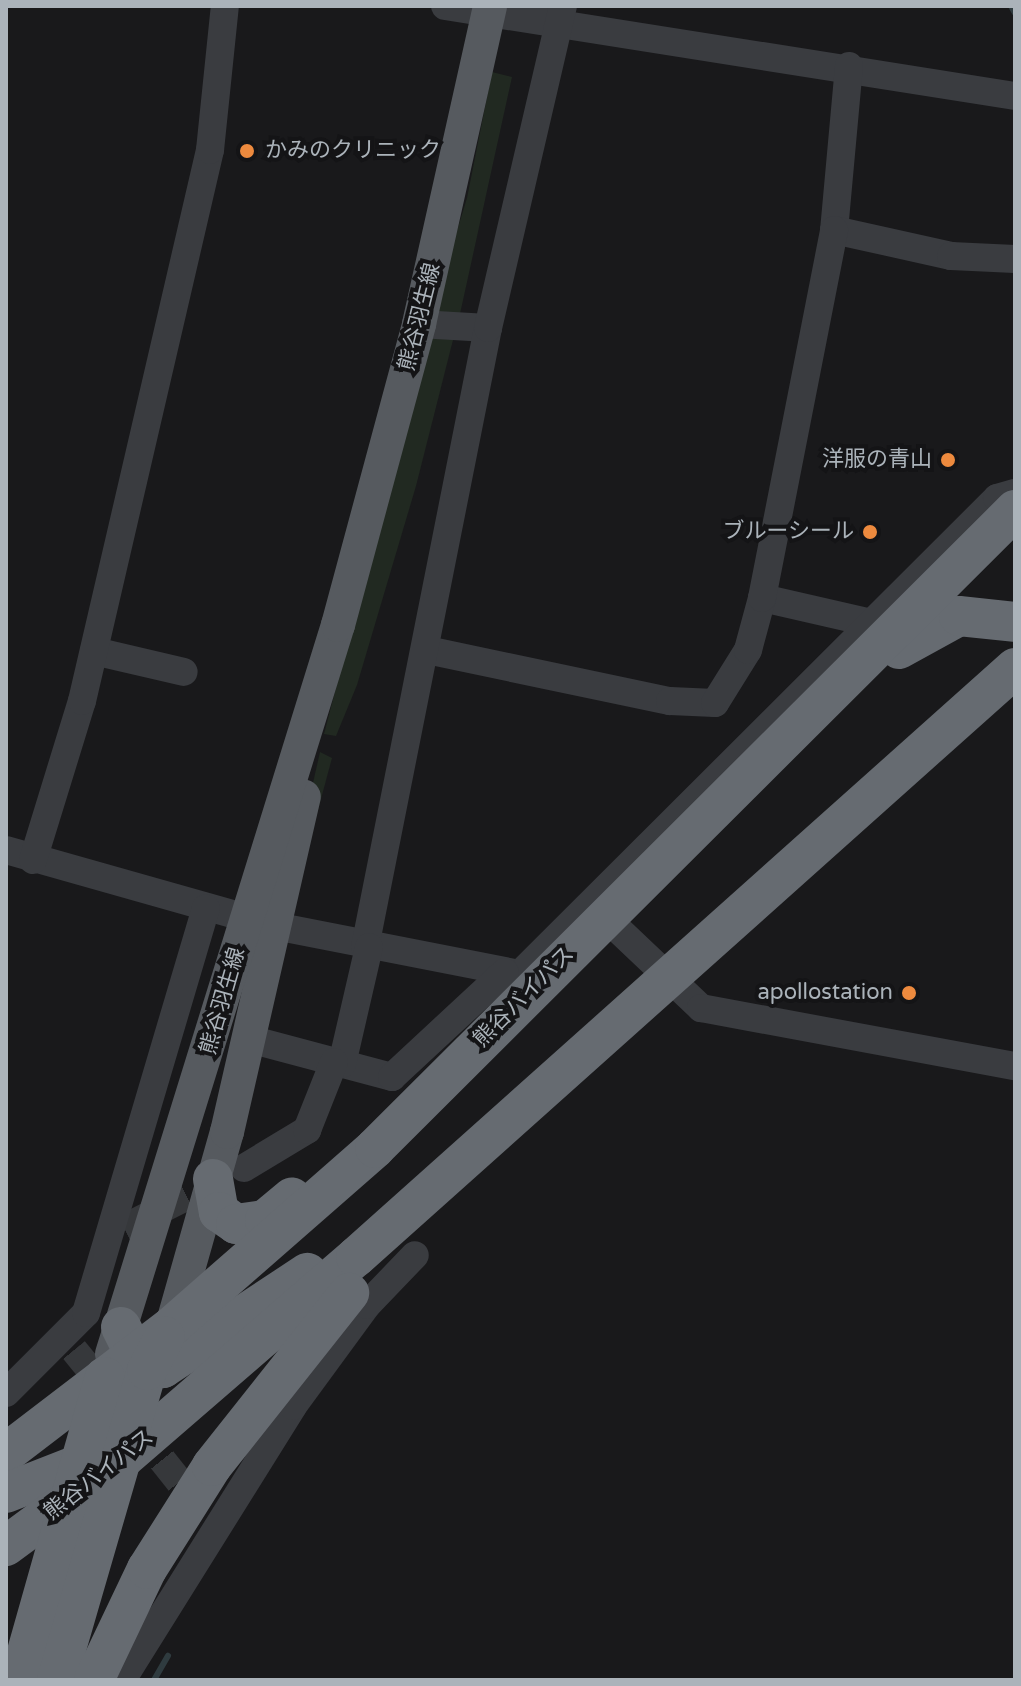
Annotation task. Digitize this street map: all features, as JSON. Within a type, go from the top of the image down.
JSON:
[{"type":"highway","name":"熊谷バイパス","points":[[127,1357],[172,1326],[375,1148],[604,916],[1015,510]]},
{"type":"highway","points":[[815,710],[939,622],[975,614],[1015,622]]},
{"type":"highway","name":"熊谷バイパス","points":[[6,1493],[100,1461],[356,1257],[1015,668]]},
{"type":"highway","points":[[229,1174],[219,1212],[249,1224],[265,1220],[324,1169],[375,1148]]},
{"type":"highway","points":[[94,1680],[147,1569],[212,1466],[328,1312],[387,1258],[411,1207]]},
{"type":"highway","points":[[127,1357],[163,1368],[308,1273],[356,1257]]},
{"type":"highway","points":[[6,1453],[127,1357]]},
{"type":"highway","points":[[57,1680],[100,1461],[127,1357]]},
{"type":"highway","points":[[19,1680],[69,1499],[100,1461]]},
{"type":"highway","name":"熊谷バイパス","points":[[6,1546],[69,1499]]},
{"type":"main road","name":"熊谷羽生線","points":[[127,1357],[261,922],[419,324],[489,9]]},
{"type":"main road","name":"熊谷羽生線","points":[[172,1326],[229,1174],[249,1039],[258,1000],[261,922]]},
{"type":"main road","points":[[127,1357],[198,1134],[258,1000]]},
{"type":"street","points":[[33,860],[94,651],[210,150],[225,6]]},
{"type":"street","points":[[445,6],[562,13],[1015,96]]},
{"type":"street","points":[[229,1174],[307,1130],[338,1063],[367,947],[488,328],[562,13]]},
{"type":"street","points":[[427,650],[670,701],[715,703],[748,650],[762,598],[834,230],[849,66]]},
{"type":"street","points":[[834,230],[951,256],[1015,259]]},
{"type":"street","points":[[419,324],[488,328]]},
{"type":"street","points":[[6,850],[261,922],[367,947],[520,974],[997,498],[1015,493]]},
{"type":"street","points":[[762,598],[872,623]]},
{"type":"street","points":[[94,651],[184,672]]},
{"type":"street","points":[[6,1393],[86,1313],[206,908]]},
{"type":"street","points":[[604,916],[701,1008],[1015,1066]]},
{"type":"street","points":[[249,1039],[392,1077],[505,972]]},
{"type":"street","points":[[6,1409],[74,1350],[98,1317],[168,1075],[172,1020]]},
{"type":"street","points":[[122,1680],[293,1406],[367,1305],[415,1255]]},
{"type":"street","points":[[110,1680],[276,1412],[293,1406]]},
{"type":"shaded area","points":[[492,72],[512,77],[458,323],[431,316],[467,198]]},
{"type":"shaded area","points":[[428,334],[454,336],[416,486],[357,685],[336,736],[324,734]]},
{"type":"shaded area","points":[[320,752],[332,758],[288,922],[283,915]]},
{"type":"waterway","points":[[1011,6],[1015,13]]},
{"type":"waterway","points":[[154,1680],[168,1656]]},
{"type":"tunnel","points":[[124,1228],[224,1178]]},
{"type":"tunnel","points":[[74,1350],[110,1394]]},
{"type":"tunnel","points":[[136,1427],[202,1510]]},
{"type":"place","name":"かみのクリニック","points":[[247,151]]},
{"type":"place","name":"洋服の青山","points":[[948,460]]},
{"type":"place","name":"ブルーシール","points":[[870,532]]},
{"type":"place","name":"apollostation","points":[[909,993]]}]
